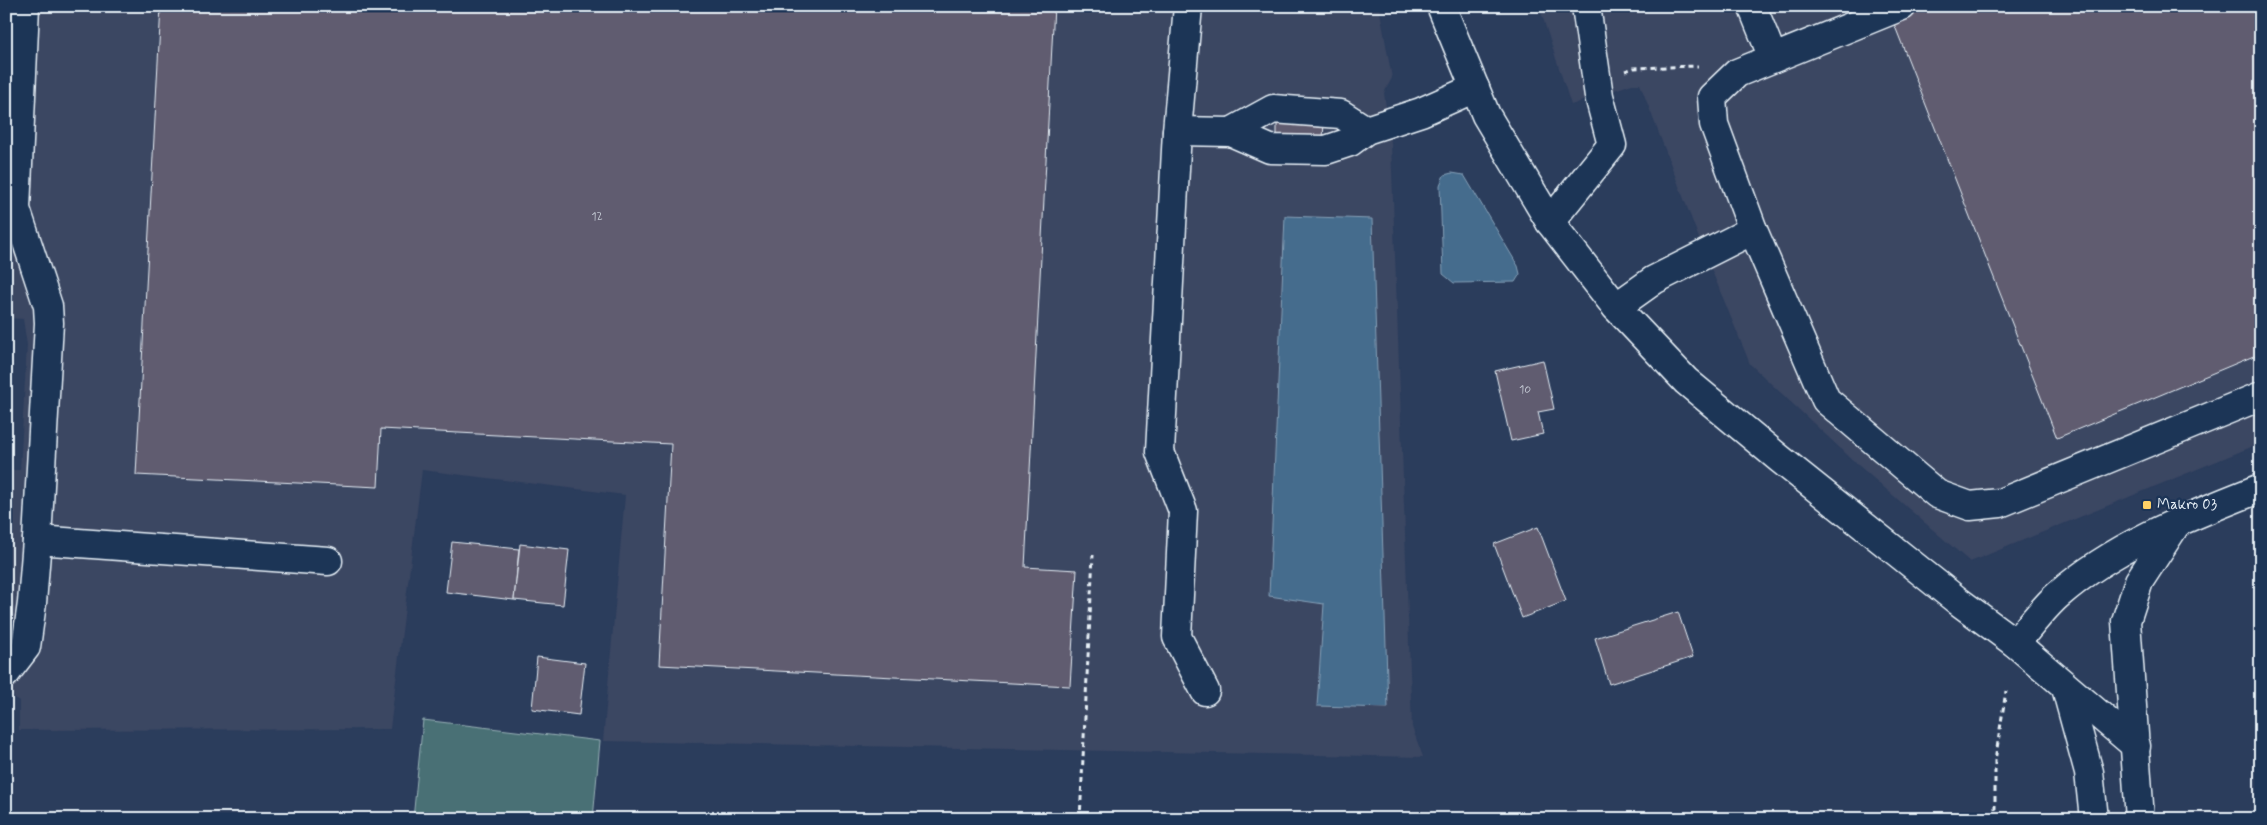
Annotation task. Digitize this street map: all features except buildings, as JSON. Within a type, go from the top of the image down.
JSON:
[{"type":"street","points":[[6,673],[26,647],[32,603],[49,323],[48,306],[16,209],[25,6]]},
{"type":"street","points":[[1188,6],[1177,131],[1160,452],[1183,512],[1177,637],[1205,691]]},
{"type":"street","points":[[1442,6],[1486,115],[1550,222],[1616,307],[1693,387],[1780,460],[1958,601],[2015,643],[2136,746]]},
{"type":"street","points":[[1550,222],[1612,145],[1599,96],[1586,6]]},
{"type":"street","points":[[1752,6],[1773,58]]},
{"type":"street","points":[[1902,6],[1737,74],[1712,97],[1714,124],[1753,230],[1826,400],[1937,494],[1970,506],[2000,503],[2261,396]]},
{"type":"street","points":[[1177,131],[1230,132],[1270,149],[1326,150],[1350,142],[1366,130],[1421,112],[1475,88]]},
{"type":"street","points":[[1230,132],[1273,109],[1341,114],[1366,130]]},
{"type":"street","points":[[1616,307],[1654,280],[1753,230]]},
{"type":"street","points":[[2015,643],[2057,595],[2103,561],[2178,521],[2261,488]]},
{"type":"street","points":[[2140,819],[2126,621],[2139,580],[2178,521]]},
{"type":"street","points":[[37,540],[328,561]]},
{"type":"street","points":[[2066,688],[2089,772],[2094,819]]},
{"type":"path","points":[[1623,78],[1621,73],[1634,68],[1701,66]]},
{"type":"path","points":[[1080,819],[1093,555]]},
{"type":"path","points":[[1995,819],[1995,761],[2006,691]]},
{"type":"shaded area","points":[[6,6],[1379,6],[1392,78],[1384,93],[1391,143],[1412,727],[1423,757],[603,741],[625,495],[422,470],[390,729],[19,730],[19,701],[6,691],[6,470],[20,470],[27,345],[23,319],[6,318]]},
{"type":"shaded area","points":[[1539,6],[2261,6],[2261,443],[1970,562],[1857,464],[1750,364],[1705,254],[1640,84],[1632,84],[1571,105]]},
{"type":"shaded area","points":[[1452,173],[1464,175],[1518,266],[1520,274],[1515,282],[1454,283],[1443,274],[1440,185],[1444,175]]},
{"type":"shaded area","points":[[1285,216],[1372,219],[1388,708],[1317,706],[1324,604],[1269,596]]},
{"type":"green space","points":[[423,720],[600,741],[593,819],[413,819]]},
{"type":"place","name":"Makro 03","points":[[2147,505]]}]
